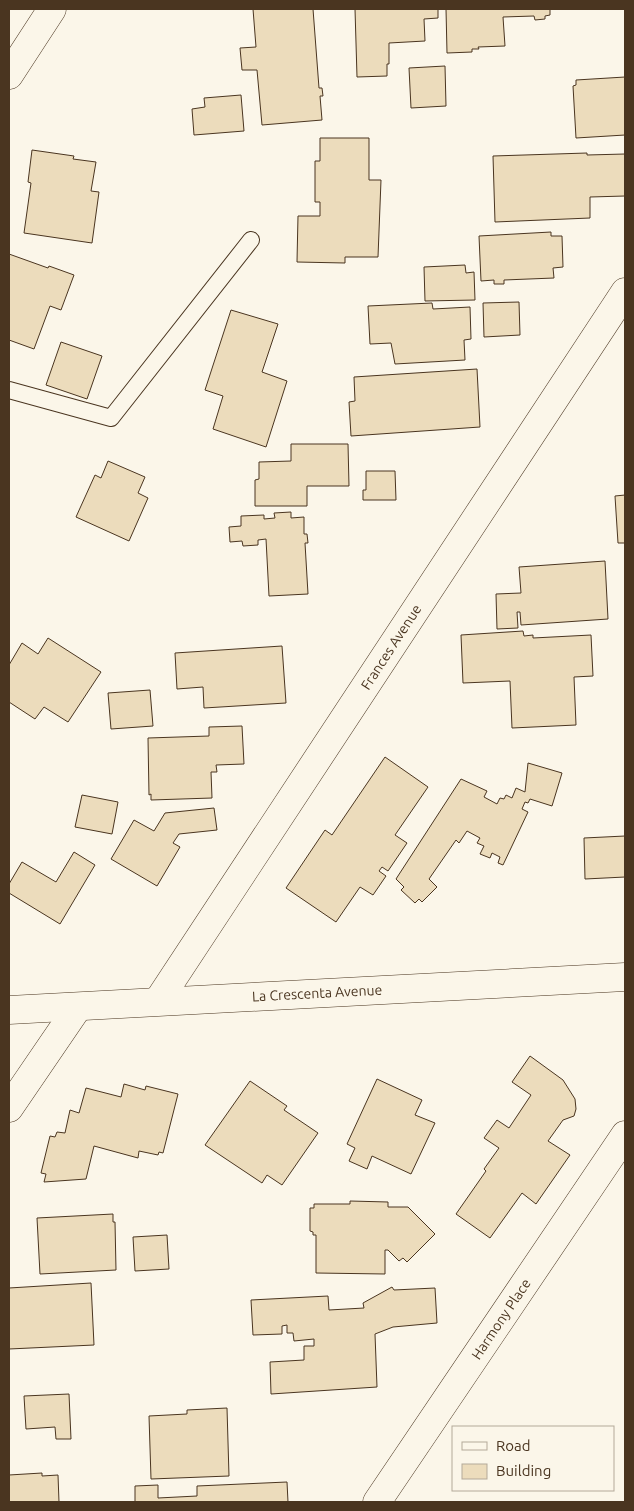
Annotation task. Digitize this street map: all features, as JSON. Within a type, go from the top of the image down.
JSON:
[{"type":"street","points":[[9,75],[52,9]]},
{"type":"street","name":"Frances Avenue","points":[[158,1001],[625,292]]},
{"type":"street","name":"La Crescenta Avenue","points":[[9,1010],[625,977]]},
{"type":"street","points":[[9,1108],[78,1007]]},
{"type":"street","name":"Harmony Place","points":[[378,1502],[625,1135]]},
{"type":"lane","points":[[9,390],[111,418],[250,240]]},
{"type":"building","points":[[253,9],[313,9],[319,88],[322,88],[323,96],[320,96],[322,120],[262,125],[257,70],[242,70],[240,48],[256,47]]},
{"type":"building","points":[[355,9],[438,9],[438,18],[424,19],[425,41],[389,43],[387,76],[357,77]]},
{"type":"building","points":[[446,9],[550,9],[550,15],[545,16],[545,19],[535,20],[534,16],[503,17],[505,46],[478,47],[479,49],[472,49],[472,52],[447,53]]},
{"type":"building","points":[[445,66],[446,106],[411,108],[409,68]]},
{"type":"building","points":[[625,77],[625,135],[576,138],[573,86],[576,85],[576,80]]},
{"type":"building","points":[[241,95],[244,131],[194,135],[192,109],[205,107],[204,98]]},
{"type":"building","points":[[320,138],[369,138],[369,180],[381,180],[378,257],[345,257],[345,263],[297,262],[298,216],[320,216],[320,202],[315,202],[315,161],[320,161]]},
{"type":"building","points":[[32,150],[74,156],[73,159],[96,162],[91,191],[99,192],[92,243],[24,233],[31,183],[28,182]]},
{"type":"building","points":[[587,153],[587,155],[625,154],[625,196],[590,197],[590,218],[495,222],[493,156]]},
{"type":"building","points":[[551,232],[551,236],[562,236],[563,267],[553,268],[554,278],[504,280],[504,284],[494,284],[494,280],[481,281],[479,236]]},
{"type":"building","points":[[9,254],[74,275],[61,310],[50,306],[34,349],[9,340]]},
{"type":"building","points":[[465,265],[466,273],[474,272],[475,300],[425,301],[424,267]]},
{"type":"building","points":[[519,302],[520,335],[484,337],[483,303]]},
{"type":"building","points":[[432,303],[433,309],[470,307],[471,339],[464,340],[465,360],[395,364],[391,343],[370,344],[368,306]]},
{"type":"building","points":[[231,310],[278,324],[262,372],[287,381],[266,447],[213,429],[223,396],[205,390]]},
{"type":"building","points":[[61,342],[102,356],[87,399],[46,385]]},
{"type":"building","points":[[477,369],[480,427],[351,436],[349,402],[355,401],[354,377]]},
{"type":"building","points":[[291,444],[348,444],[349,486],[307,486],[307,506],[255,506],[255,480],[259,479],[259,462],[291,461]]},
{"type":"building","points":[[108,461],[145,477],[138,493],[148,498],[129,541],[76,517],[95,475],[101,478]]},
{"type":"building","points":[[366,471],[395,471],[396,500],[363,500],[363,490],[366,490]]},
{"type":"building","points":[[625,495],[625,543],[618,543],[615,496]]},
{"type":"building","points":[[291,512],[291,518],[304,517],[304,534],[307,534],[308,543],[305,543],[308,594],[269,596],[266,539],[258,540],[258,545],[243,546],[242,541],[230,542],[229,527],[241,526],[241,516],[264,515],[264,519],[275,518],[274,513]]},
{"type":"building","points":[[605,561],[608,619],[521,625],[520,612],[517,612],[518,628],[497,629],[496,594],[521,593],[519,567]]},
{"type":"building","points":[[523,631],[524,636],[533,635],[533,638],[591,635],[593,676],[574,677],[576,725],[512,728],[510,681],[463,683],[461,635]]},
{"type":"building","points":[[48,638],[101,672],[68,722],[44,707],[35,719],[9,702],[9,665],[22,643],[38,654]]},
{"type":"building","points":[[282,646],[286,703],[204,708],[203,687],[177,689],[175,653]]},
{"type":"building","points":[[150,690],[153,726],[111,729],[108,693]]},
{"type":"building","points":[[242,726],[244,764],[216,765],[217,772],[211,772],[212,798],[151,800],[151,794],[149,795],[148,738],[209,736],[209,727]]},
{"type":"building","points":[[385,757],[428,787],[395,835],[407,843],[388,871],[382,867],[379,871],[386,876],[373,895],[360,887],[336,922],[286,888],[325,830],[332,835]]},
{"type":"building","points":[[528,763],[562,773],[552,806],[530,799],[528,803],[525,802],[522,809],[528,812],[503,865],[498,863],[500,857],[492,853],[490,858],[480,854],[484,846],[477,843],[480,838],[467,831],[459,843],[456,840],[429,879],[437,887],[422,902],[419,899],[415,903],[401,890],[404,887],[396,879],[461,779],[487,791],[484,797],[497,804],[500,798],[504,799],[506,795],[512,798],[516,788],[525,792]]},
{"type":"building","points":[[82,795],[118,802],[112,834],[75,827]]},
{"type":"building","points":[[214,808],[217,830],[179,834],[173,843],[180,847],[157,886],[111,859],[134,820],[154,831],[165,813]]},
{"type":"building","points":[[625,836],[625,877],[585,879],[584,838]]},
{"type":"building","points":[[74,852],[95,865],[60,924],[9,893],[9,884],[22,862],[56,882]]},
{"type":"building","points":[[530,1056],[563,1080],[575,1099],[576,1109],[574,1116],[563,1120],[548,1141],[570,1155],[536,1204],[522,1193],[490,1238],[456,1214],[486,1171],[484,1169],[499,1148],[484,1138],[497,1120],[509,1128],[531,1095],[512,1082]]},
{"type":"building","points":[[377,1079],[422,1100],[415,1115],[435,1123],[411,1174],[372,1156],[367,1169],[349,1161],[355,1148],[347,1144]]},
{"type":"building","points":[[250,1081],[287,1106],[284,1110],[318,1133],[282,1185],[267,1175],[262,1183],[205,1145]]},
{"type":"building","points":[[124,1084],[145,1090],[146,1086],[178,1094],[163,1153],[159,1152],[158,1155],[139,1151],[138,1158],[94,1146],[86,1179],[44,1182],[46,1174],[41,1173],[50,1136],[55,1137],[57,1132],[65,1133],[70,1110],[79,1113],[86,1088],[121,1097]]},
{"type":"building","points":[[350,1201],[388,1202],[388,1207],[408,1207],[435,1234],[407,1262],[403,1258],[399,1261],[388,1250],[385,1250],[385,1274],[316,1273],[316,1235],[313,1235],[313,1232],[310,1231],[310,1208],[314,1208],[314,1204],[350,1204]]},
{"type":"building","points":[[113,1214],[113,1222],[115,1222],[116,1270],[40,1274],[37,1218]]},
{"type":"building","points":[[167,1235],[169,1269],[135,1271],[133,1237]]},
{"type":"building","points":[[91,1283],[94,1345],[9,1349],[9,1288]]},
{"type":"building","points":[[392,1287],[394,1290],[435,1288],[437,1323],[393,1327],[375,1334],[377,1387],[271,1394],[270,1362],[304,1360],[304,1346],[314,1346],[314,1339],[294,1341],[293,1333],[287,1333],[287,1325],[282,1326],[282,1334],[253,1335],[251,1300],[328,1296],[329,1310],[364,1308],[363,1303]]},
{"type":"building","points":[[69,1394],[71,1439],[56,1439],[55,1427],[26,1429],[24,1396]]},
{"type":"building","points":[[227,1408],[229,1476],[151,1479],[149,1416],[187,1414],[187,1410]]},
{"type":"building","points":[[42,1473],[42,1476],[58,1475],[59,1502],[9,1502],[9,1475]]},
{"type":"building","points":[[287,1482],[288,1502],[135,1502],[135,1486],[158,1485],[158,1498],[197,1496],[197,1486]]}]
